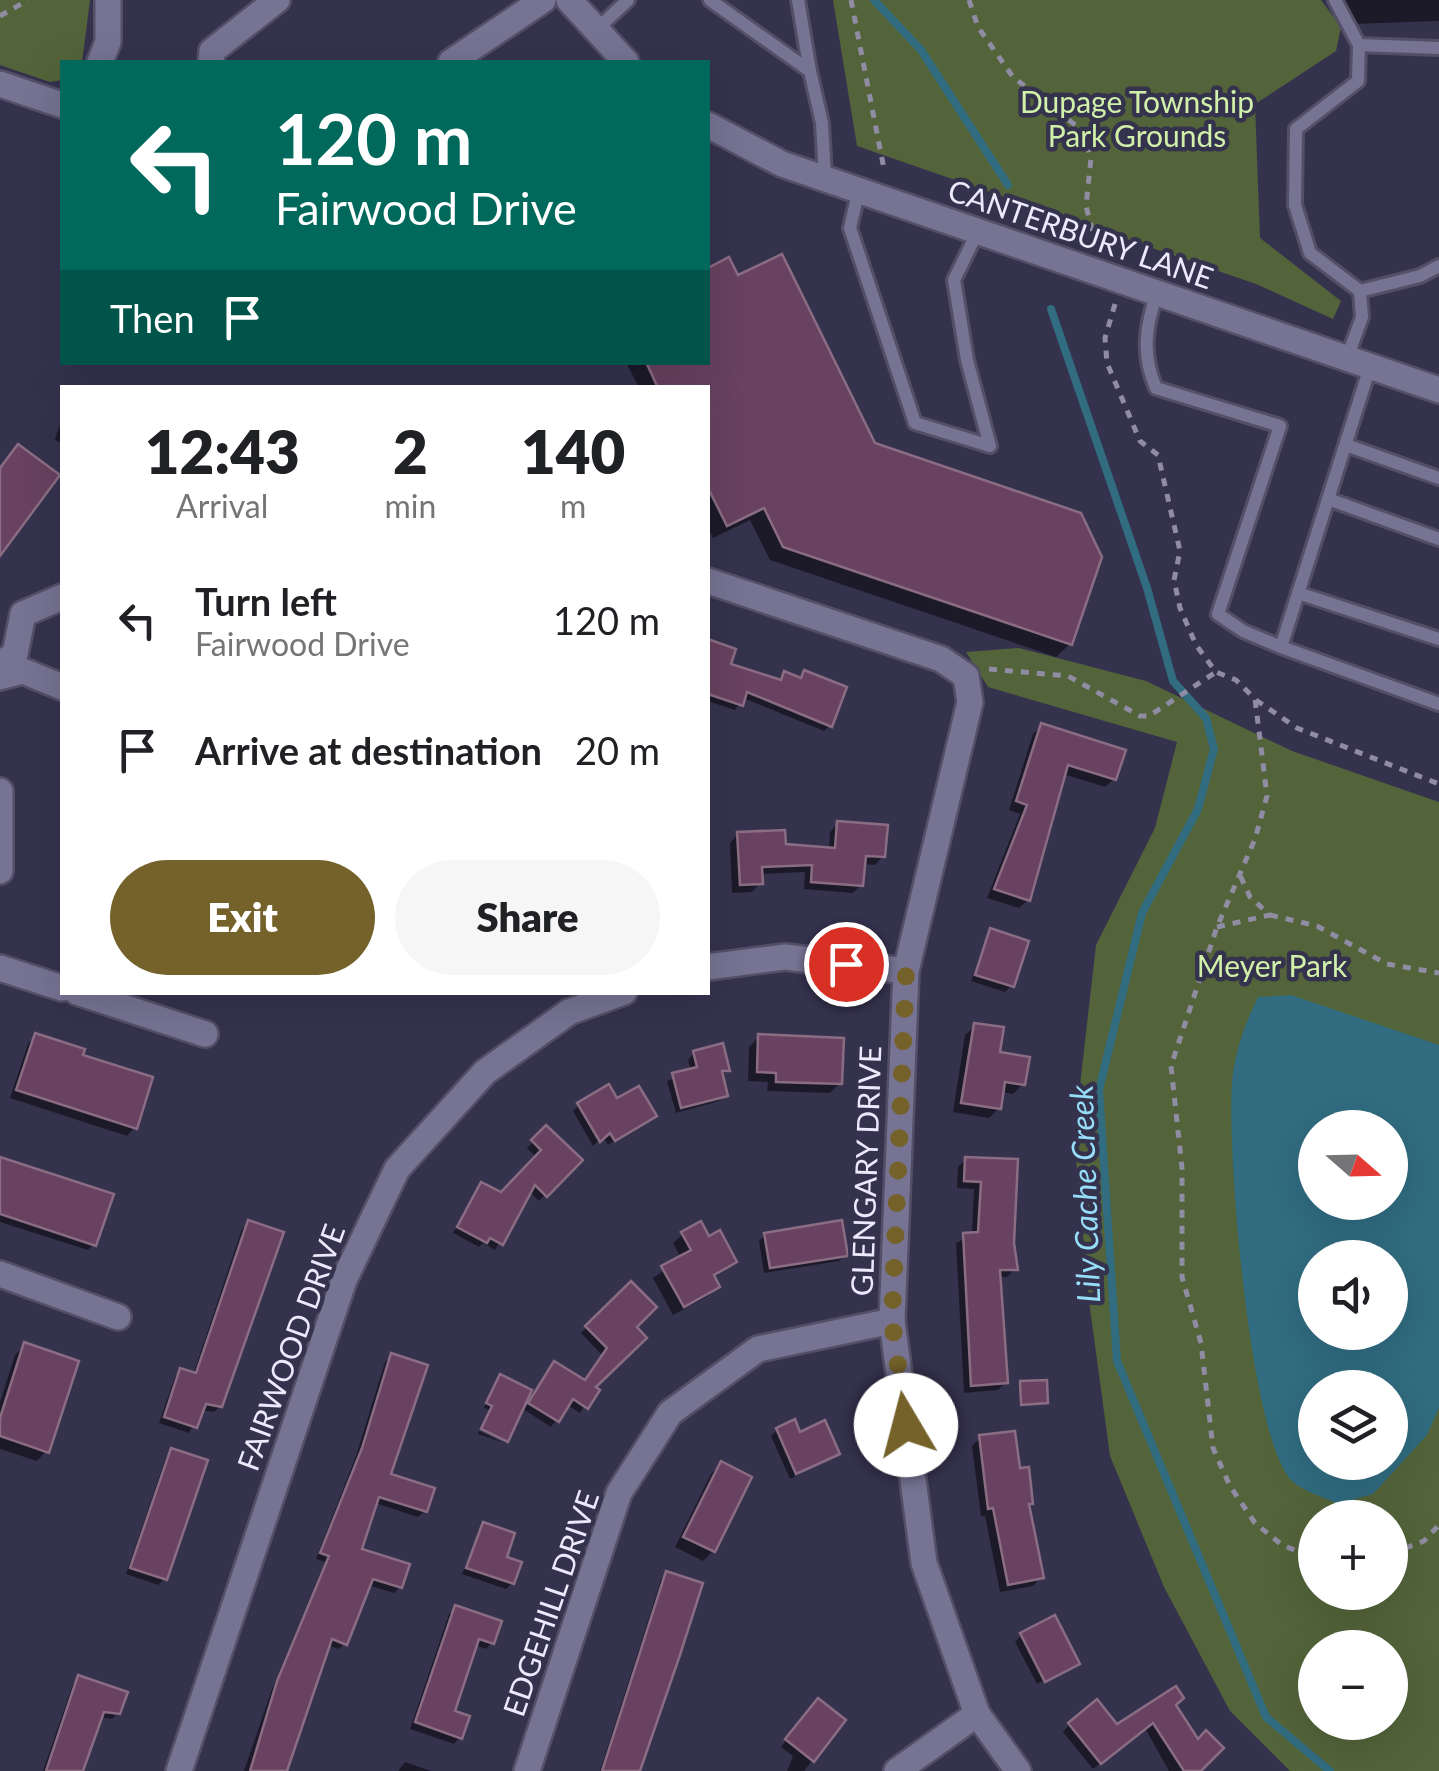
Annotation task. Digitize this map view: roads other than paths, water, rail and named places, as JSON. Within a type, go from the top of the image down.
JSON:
[{"type":"street","points":[[101,60],[108,42],[108,0]]},
{"type":"street","points":[[210,60],[212,50],[278,0]]},
{"type":"street","points":[[457,60],[543,0]]},
{"type":"street","points":[[568,0],[624,60]]},
{"type":"street","points":[[0,84],[60,103]]},
{"type":"street","name":"CANTERBURY LANE","points":[[710,126],[782,164],[1439,390]]},
{"type":"street","name":"GLENGARY DRIVE","points":[[710,582],[940,659],[966,676],[970,702],[906,972],[892,1321],[924,1563],[977,1714],[1018,1771]]},
{"type":"street","points":[[0,664],[15,654],[23,614],[60,599]]},
{"type":"street","points":[[0,677],[23,671],[60,686]]},
{"type":"street","points":[[0,792],[0,871]]},
{"type":"street","points":[[710,967],[785,957],[906,972]]},
{"type":"street","points":[[0,968],[60,987]]},
{"type":"street","points":[[85,995],[205,1034]]},
{"type":"street","name":"FAIRWOOD DRIVE","points":[[179,1771],[344,1280],[397,1168],[485,1072],[563,1002],[606,995]]},
{"type":"street","points":[[0,1274],[118,1317]]},
{"type":"street","name":"EDGEHILL DRIVE","points":[[527,1771],[620,1494],[670,1412],[758,1349],[892,1321]]},
{"type":"street","points":[[896,1771],[977,1714]]},
{"type":"lane","points":[[596,30],[628,0]]},
{"type":"lane","points":[[710,0],[810,71]]},
{"type":"lane","points":[[798,0],[822,123],[825,178]]},
{"type":"lane","points":[[1281,647],[1346,445],[1359,363],[1360,291],[1310,253],[1295,206],[1296,129],[1358,80],[1359,44],[1334,0]]},
{"type":"lane","points":[[1359,44],[1439,48]]},
{"type":"lane","points":[[859,189],[850,228],[915,423],[990,446],[967,360],[954,280],[978,231]]},
{"type":"lane","points":[[1360,291],[1424,274],[1439,266]]},
{"type":"lane","points":[[1158,294],[1147,322],[1147,367],[1156,388],[1280,426],[1218,614],[1243,632],[1439,704]]},
{"type":"lane","points":[[1346,445],[1439,478]]},
{"type":"lane","points":[[1328,499],[1439,538]]},
{"type":"lane","points":[[1298,593],[1439,639]]},
{"type":"water","points":[[1291,995],[1439,1045],[1439,1408],[1427,1435],[1408,1456],[1408,1370],[1298,1370],[1298,1480],[1386,1480],[1373,1494],[1352,1500],[1329,1500],[1291,1480],[1276,1452],[1263,1408],[1244,1290],[1233,1168],[1232,1084],[1245,1028],[1258,997]]},
{"type":"waterway","name":"Lily Cache Creek","points":[[874,0],[921,50],[1008,185]]},
{"type":"waterway","name":"Lily Cache Creek","points":[[1051,309],[1147,588],[1173,681],[1206,718],[1214,749],[1198,809],[1142,913],[1099,1090],[1117,1361],[1266,1717],[1330,1771]]},
{"type":"park label","name":"Dupage Township Park Grounds","points":[[1137,118]]},
{"type":"park label","name":"Meyer Park","points":[[1272,965]]}]
